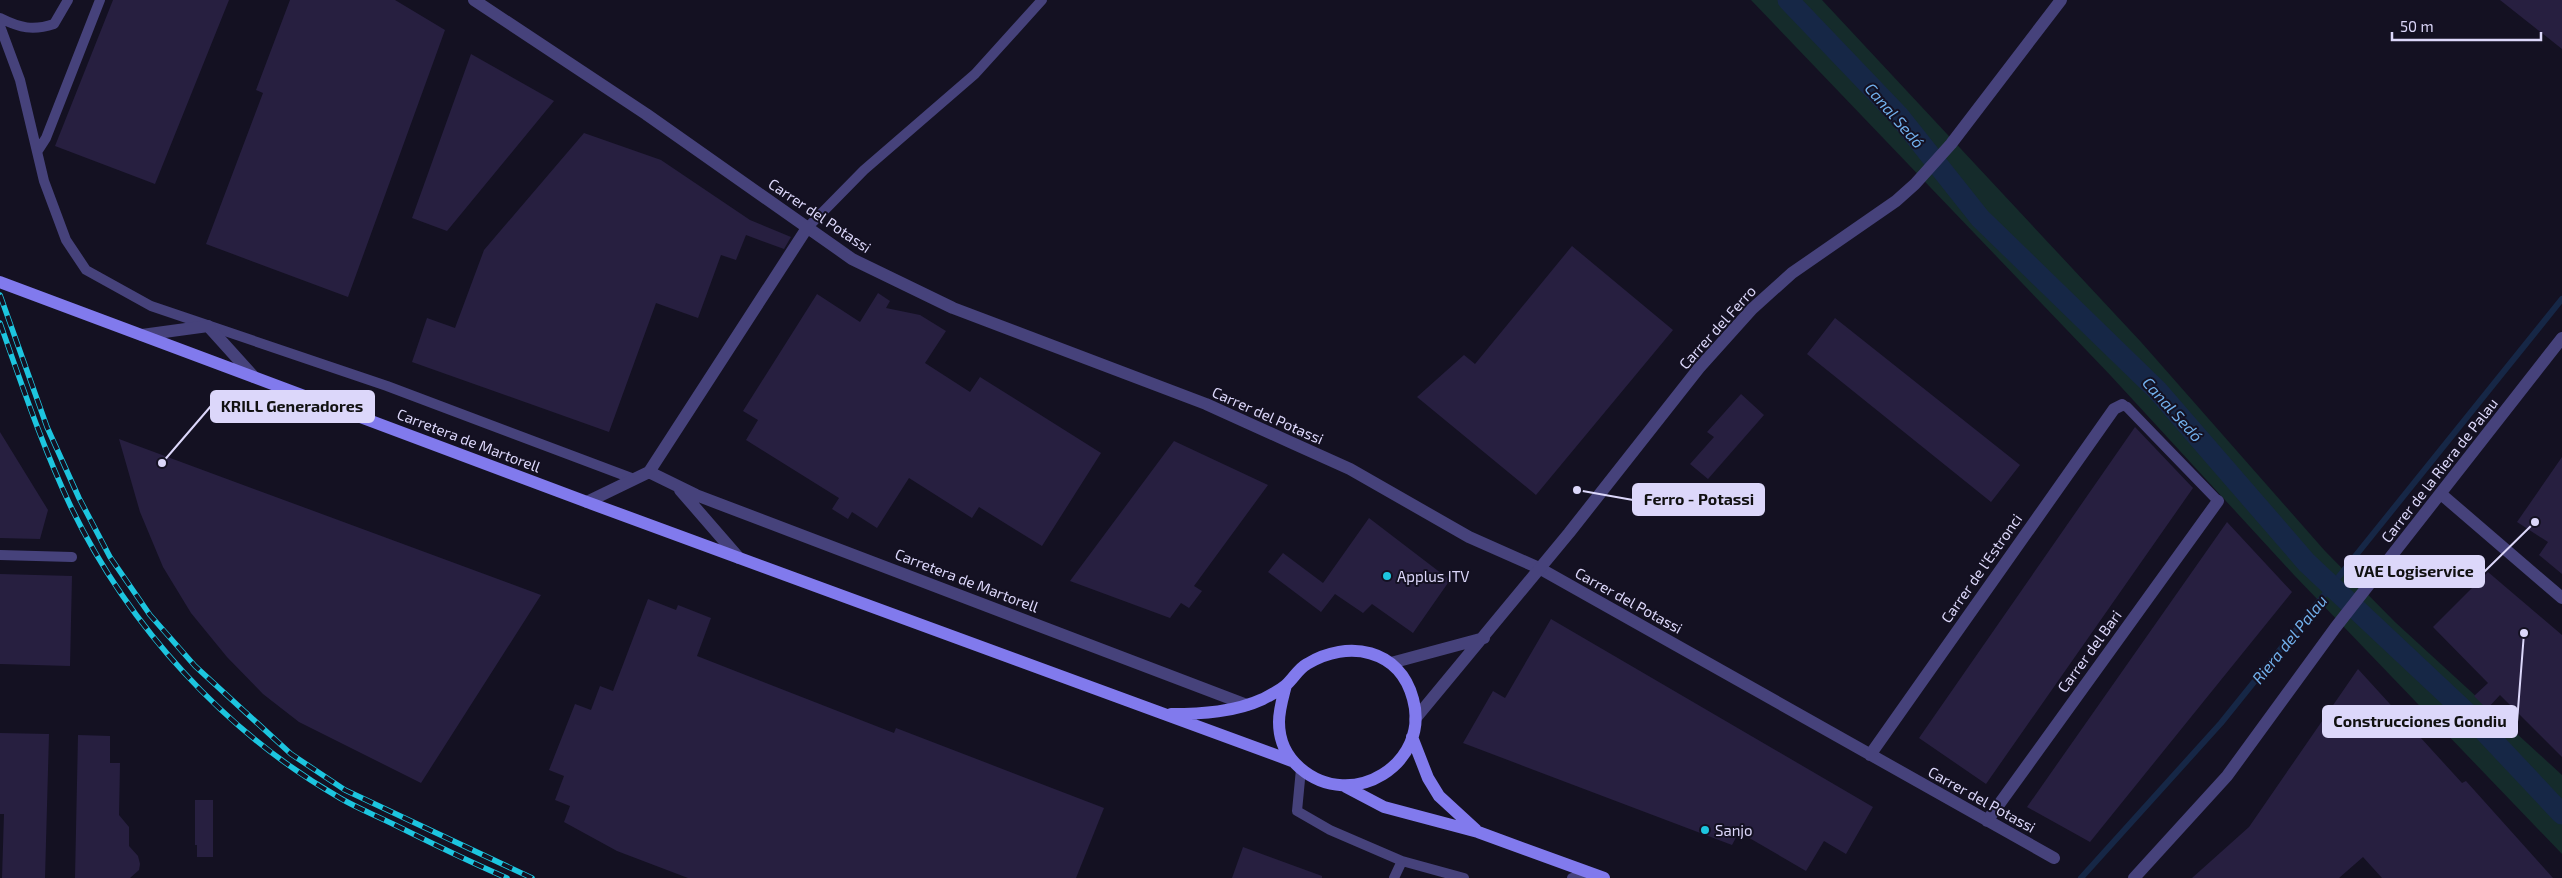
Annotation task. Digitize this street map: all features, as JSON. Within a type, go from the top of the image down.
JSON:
[{"type":"main road","name":"Carretera de Martorell","points":[[0,282],[587,502],[1164,714],[1296,765],[1315,780],[1334,787],[1346,787],[1374,780],[1397,762],[1412,737],[1415,719],[1414,700],[1400,671],[1391,663],[1367,652],[1341,651],[1328,654],[1304,665],[1286,685],[1247,705],[1200,714],[1164,714]]},
{"type":"main road","points":[[1286,685],[1279,722],[1283,746],[1296,765]]},
{"type":"main road","name":"Carretera de Martorell","points":[[1412,737],[1428,778],[1439,796],[1478,832]]},
{"type":"main road","name":"Carretera de Martorell","points":[[1346,787],[1384,807],[1478,832],[1604,878]]},
{"type":"street","name":"Carrer del Potassi","points":[[474,0],[646,114],[852,259],[953,308],[1231,416],[1350,469],[1469,538],[1539,568],[2054,858]]},
{"type":"street","name":"Carrer del Ferro","points":[[1415,719],[1484,638],[1700,368],[1752,308],[1792,273],[1896,201],[1915,184],[1951,144],[2061,0]]},
{"type":"street","points":[[587,502],[649,472],[807,228]]},
{"type":"street","name":"Carretera de Martorell","points":[[142,335],[208,326],[254,376]]},
{"type":"street","name":"Carrer de la Riera de Palau","points":[[2134,878],[2227,776],[2336,628],[2562,338]]},
{"type":"street","name":"Carrer de l'Estronci","points":[[1870,755],[2114,409],[2122,405]]},
{"type":"street","name":"Carretera de Martorell","points":[[649,472],[696,495],[1247,705]]},
{"type":"street","name":"Carretera de Martorell","points":[[676,485],[739,558]]},
{"type":"street","points":[[2441,494],[2562,598]]},
{"type":"street","name":"Carrer del Bari","points":[[1987,820],[2218,500]]},
{"type":"street","points":[[1391,663],[1484,638]]},
{"type":"lane","points":[[0,18],[14,25],[38,29],[54,24],[68,0]]},
{"type":"lane","points":[[37,152],[46,138],[100,0]]},
{"type":"lane","points":[[807,228],[864,170],[975,74],[1042,0]]},
{"type":"lane","points":[[0,26],[20,80],[44,181],[66,240],[86,270],[151,306],[387,386],[634,479]]},
{"type":"lane","points":[[2122,405],[2128,407],[2218,500]]},
{"type":"lane","points":[[0,555],[72,557]]},
{"type":"lane","points":[[1296,765],[1296,811],[1330,830],[1402,861],[1464,878]]},
{"type":"lane","points":[[1394,878],[1402,861]]},
{"type":"lane","points":[[1572,878],[1590,873]]},
{"type":"green space","points":[[1751,0],[1822,0],[2141,342],[2325,551],[2395,622],[2562,775],[2562,854],[2294,575],[2111,376]]},
{"type":"building","points":[[113,0],[229,0],[155,184],[55,146]]},
{"type":"building","points":[[290,0],[395,0],[445,30],[348,297],[206,244],[263,93],[256,90]]},
{"type":"building","points":[[2500,0],[2562,0],[2562,49]]},
{"type":"building","points":[[471,54],[554,101],[447,231],[412,218]]},
{"type":"building","points":[[584,133],[661,160],[750,220],[791,237],[784,249],[746,235],[736,260],[721,255],[698,318],[656,303],[609,432],[412,362],[427,318],[455,328],[484,250]]},
{"type":"building","points":[[1572,246],[1673,330],[1536,495],[1417,397],[1464,355],[1475,364]]},
{"type":"building","points":[[878,293],[890,301],[886,308],[920,315],[946,331],[925,363],[970,392],[980,377],[1101,453],[1042,546],[979,507],[972,518],[909,478],[877,528],[852,512],[848,519],[832,509],[839,498],[746,440],[758,420],[743,411],[817,294],[860,322]]},
{"type":"building","points":[[1835,318],[2020,465],[1991,502],[1807,354]]},
{"type":"building","points":[[1741,394],[1764,415],[1708,479],[1690,464],[1714,437],[1707,432]]},
{"type":"building","points":[[2135,427],[2193,488],[1986,784],[1919,738]]},
{"type":"building","points":[[0,432],[48,510],[40,539],[0,538]]},
{"type":"building","points":[[119,439],[541,595],[421,783],[299,722],[263,694],[227,657],[191,613],[163,567],[140,512]]},
{"type":"building","points":[[1174,441],[1268,485],[1194,586],[1202,591],[1189,608],[1181,603],[1170,618],[1070,581]]},
{"type":"building","points":[[2562,457],[2562,574],[2539,555],[2548,542],[2517,522]]},
{"type":"building","name":"Applus ITV","points":[[1369,518],[1450,580],[1413,633],[1372,604],[1363,613],[1335,594],[1321,612],[1268,572],[1283,553],[1323,583]]},
{"type":"building","points":[[2227,522],[2292,592],[2090,842],[2027,807]]},
{"type":"building","points":[[2488,572],[2562,635],[2562,757],[2500,695],[2487,709],[2474,696],[2488,683],[2433,627]]},
{"type":"building","points":[[0,574],[72,576],[70,666],[0,664]]},
{"type":"building","points":[[648,599],[676,610],[678,605],[711,618],[697,656],[894,733],[896,728],[1104,808],[1076,878],[688,878],[617,851],[564,822],[570,806],[555,800],[564,776],[549,770],[575,704],[591,710],[600,686],[613,691]]},
{"type":"building","points":[[1551,619],[1873,807],[1846,854],[1824,841],[1806,871],[1739,832],[1732,845],[1463,743],[1493,691],[1505,698]]},
{"type":"building","points":[[2358,669],[2462,783],[2466,781],[2553,878],[2382,878],[2363,857],[2339,878],[2192,878],[2249,827]]},
{"type":"building","points":[[0,733],[49,734],[45,878],[2,878],[4,814],[0,814]]},
{"type":"building","points":[[78,735],[110,736],[110,763],[120,763],[119,815],[129,827],[129,846],[138,856],[140,864],[139,870],[130,878],[75,878]]},
{"type":"building","points":[[195,800],[213,800],[213,857],[197,857],[197,845],[195,845]]},
{"type":"building","points":[[1243,847],[1322,876],[1322,878],[1232,878]]},
{"type":"waterway","name":"Canal Sedó","points":[[1788,0],[1899,116],[1980,218],[2158,391],[2307,563],[2469,715],[2562,814]]},
{"type":"waterway","name":"Riera del Palau","points":[[2081,878],[2221,723],[2562,299]]},
{"type":"railway","points":[[0,295],[47,427],[79,498],[110,557],[150,615],[195,666],[291,754],[345,790],[532,878]]},
{"type":"railway","points":[[0,323],[42,439],[71,507],[94,551],[121,594],[184,673],[220,709],[258,742],[340,798],[507,878]]},
{"type":"place","name":"KRILL Generadores","points":[[162,463]]},
{"type":"place","name":"Ferro - Potassi","points":[[1577,490]]},
{"type":"place","name":"VAE Logiservice","points":[[2535,522]]},
{"type":"place","name":"Applus ITV","points":[[1387,576]]},
{"type":"place","name":"Construcciones Gondiu","points":[[2524,633]]},
{"type":"place","name":"Sanjo","points":[[1705,830]]}]
